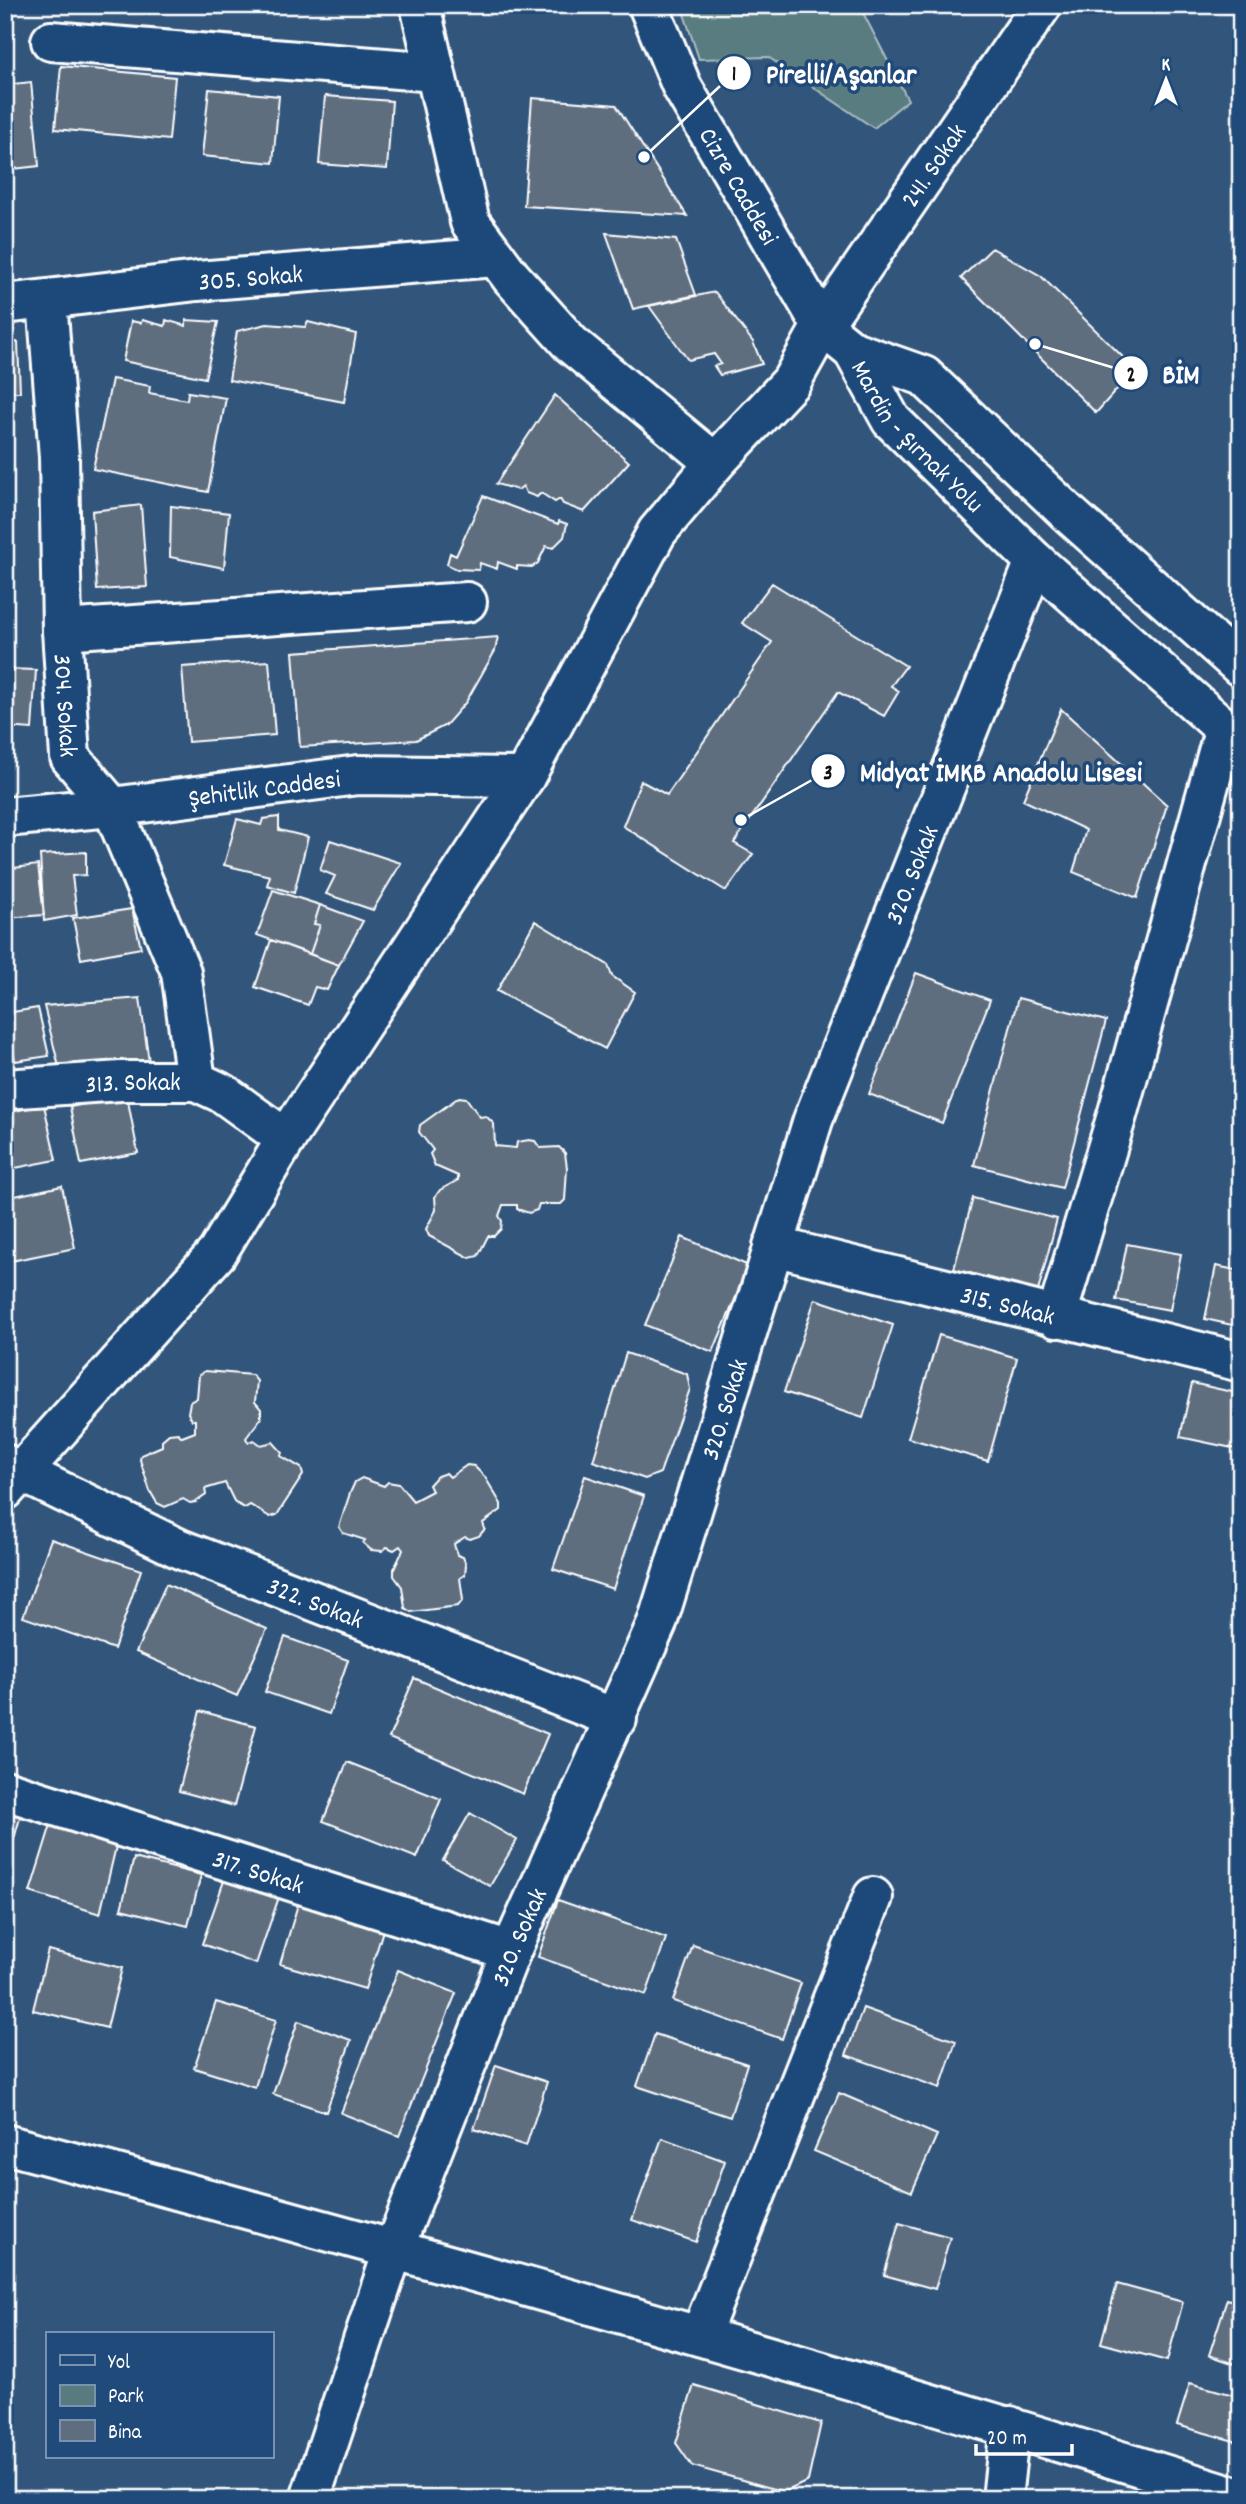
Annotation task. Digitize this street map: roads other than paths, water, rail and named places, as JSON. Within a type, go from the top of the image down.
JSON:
[{"type":"street","points":[[420,5],[470,222],[496,257],[571,344],[715,463]]},
{"type":"street","name":"Cizre Caddesi","points":[[648,5],[682,87],[822,326],[853,351]]},
{"type":"street","name":"241. Sokak","points":[[10,1474],[218,1253],[286,1139],[525,776],[657,532],[715,463],[791,382],[822,326],[1042,5]]},
{"type":"street","points":[[51,41],[435,72]]},
{"type":"street","name":"305. Sokak","points":[[5,303],[197,281],[496,257]]},
{"type":"street","name":"304. Sokak","points":[[47,300],[59,457],[62,630],[71,757],[112,807],[181,972],[196,1081]]},
{"type":"street","name":"Mardin - Şırnak Yolu","points":[[853,351],[891,420],[1035,561],[1233,735]]},
{"type":"street","name":"Mardin - Şırnak Yolu","points":[[853,351],[924,376],[1069,514],[1241,667]]},
{"type":"street","name":"320. Sokak","points":[[310,2499],[394,2248],[511,1951],[617,1719],[657,1623],[813,1120],[1005,644],[1035,561]]},
{"type":"street","points":[[62,630],[467,602]]},
{"type":"street","points":[[1056,1318],[1233,735]]},
{"type":"street","name":"Şehitlik Caddesi","points":[[5,817],[112,807],[358,775],[525,776]]},
{"type":"street","name":"313. Sokak","points":[[5,1089],[121,1081],[196,1081],[224,1094],[286,1139]]},
{"type":"street","name":"315. Sokak","points":[[774,1246],[1241,1362]]},
{"type":"street","name":"322. Sokak","points":[[10,1474],[180,1549],[617,1719]]},
{"type":"street","name":"317. Sokak","points":[[5,1790],[511,1951]]},
{"type":"street","points":[[700,2336],[873,1897]]},
{"type":"street","points":[[5,2144],[394,2248],[1010,2427],[1241,2498]]},
{"type":"street","points":[[1002,2499],[1010,2427]]},
{"type":"place","name":"Pirelli/Aşanlar","points":[[644,157]]},
{"type":"place","name":"BİM","points":[[1035,344]]},
{"type":"place","name":"Midyat İMKB Anadolu Lisesi","points":[[741,820]]}]
